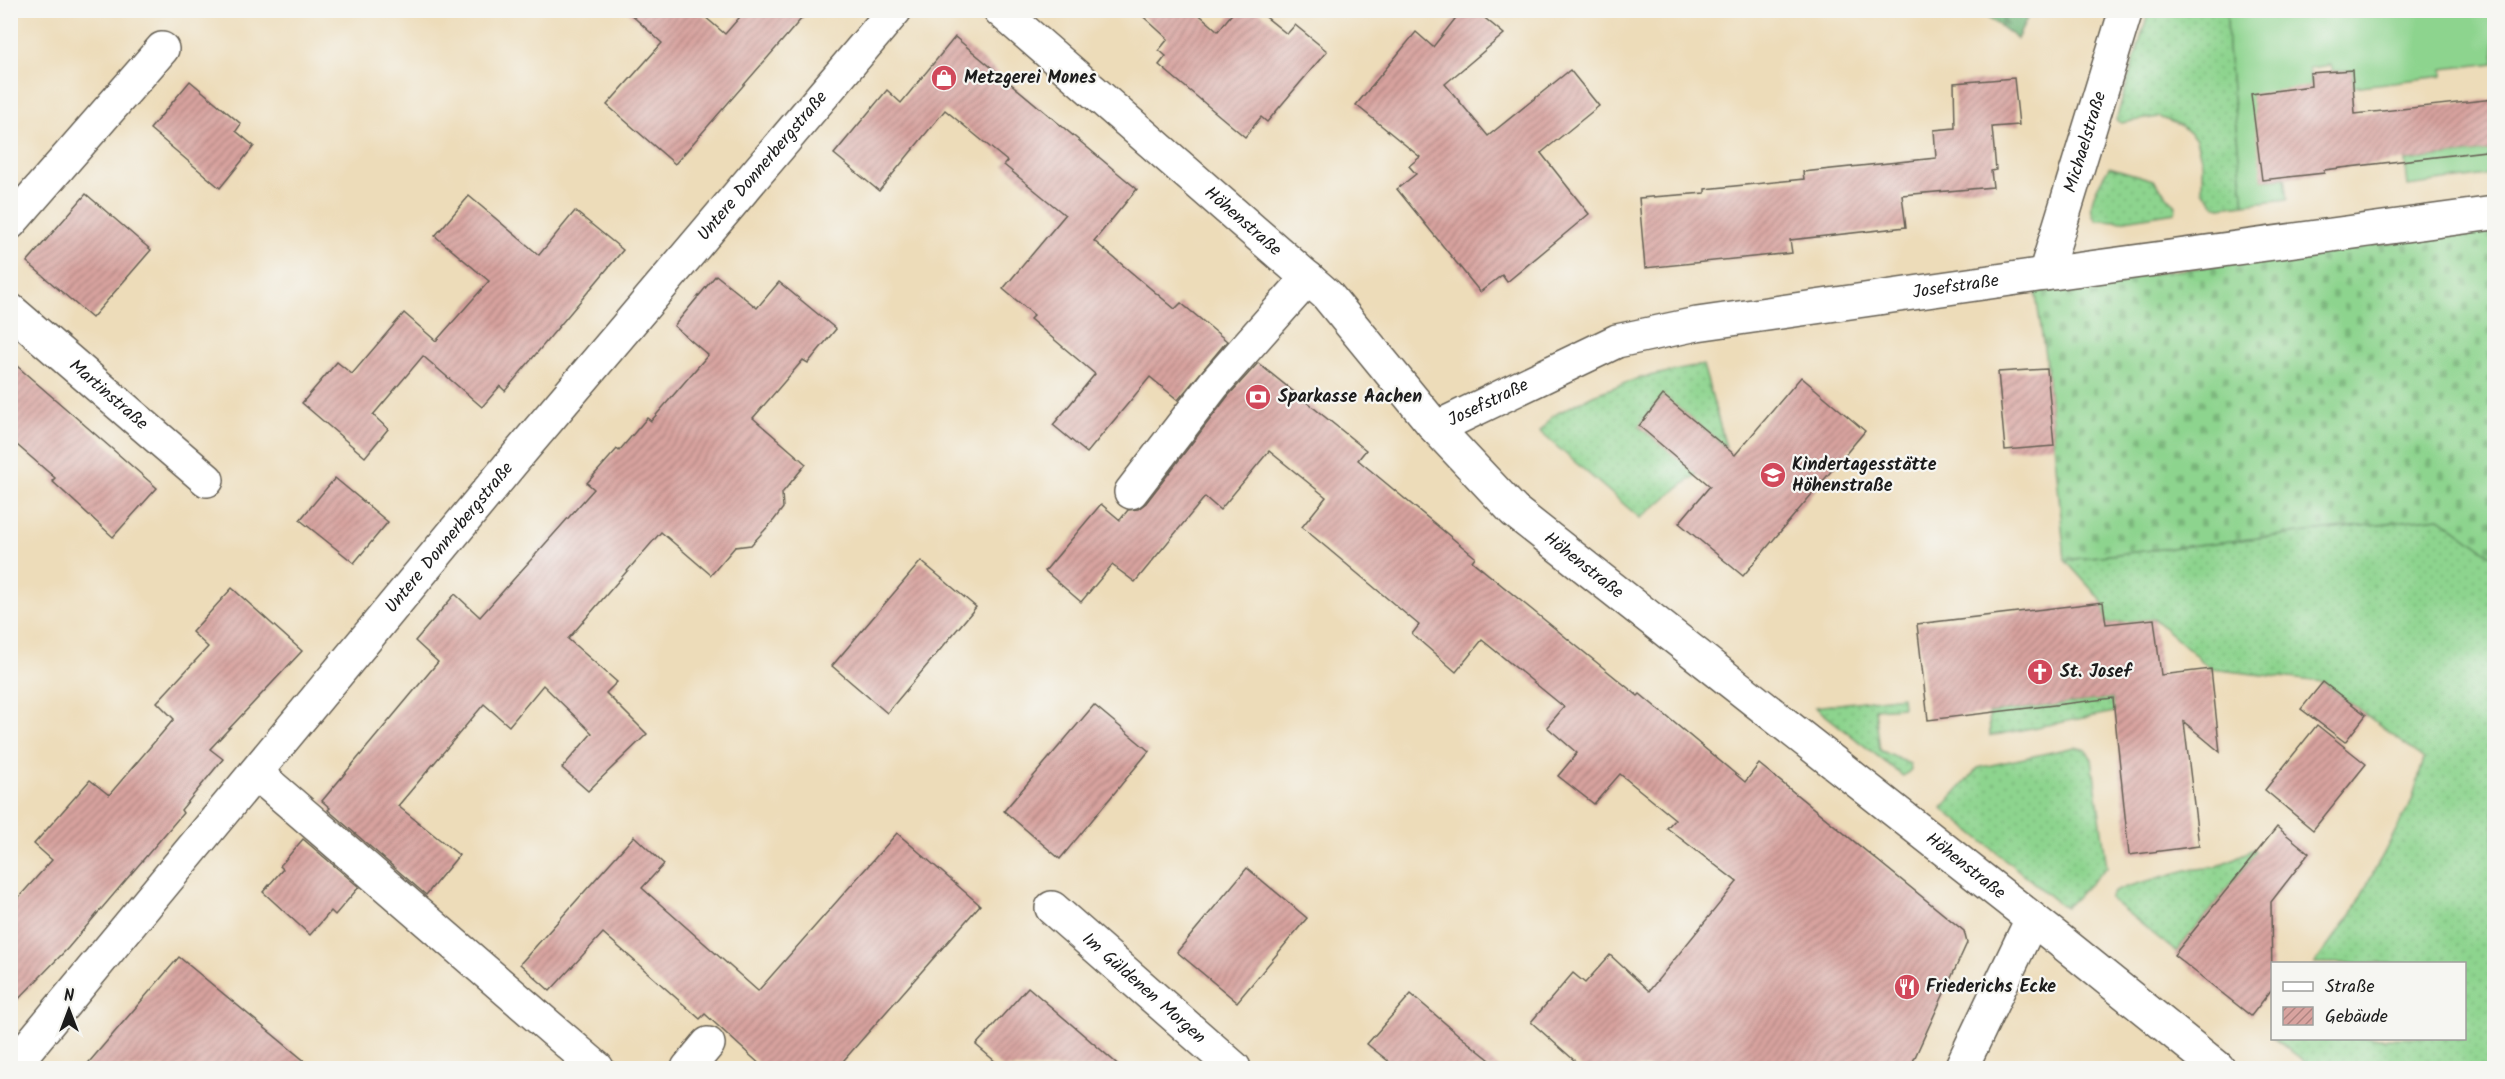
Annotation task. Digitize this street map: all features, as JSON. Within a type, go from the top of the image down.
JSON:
[{"type":"street","name":"Untere Donnerbergstraße","points":[[11,1068],[531,440],[895,10]]},
{"type":"street","name":"Höhenstraße","points":[[1000,10],[1327,295],[1436,428],[1514,512],[2218,1068]]},
{"type":"street","name":"Michaelstraße","points":[[2045,274],[2126,10]]},
{"type":"street","points":[[10,223],[162,49]]},
{"type":"street","name":"Josefstraße","points":[[1436,428],[1617,341],[1697,324],[2494,213]]},
{"type":"street","points":[[1131,492],[1214,384],[1308,278]]},
{"type":"street","name":"Martinstraße","points":[[10,310],[207,480]]},
{"type":"street","points":[[256,773],[597,1068]]},
{"type":"street","name":"Im Güldenen Morgen","points":[[1052,908],[1234,1068]]},
{"type":"street","points":[[1961,1068],[2032,919]]},
{"type":"green space","points":[[1980,11],[2031,11],[2017,39]]},
{"type":"green space","points":[[2149,11],[2227,11],[2228,48],[2244,204],[2221,207],[2214,204],[2202,190],[2202,162],[2196,139],[2180,125],[2158,117],[2121,123],[2116,120]]},
{"type":"green space","points":[[2227,11],[2494,11],[2494,63],[2443,69],[2443,76],[2353,87],[2352,70],[2333,71],[2331,65],[2309,68],[2311,86],[2262,180],[2285,178],[2288,199],[2244,204],[2228,48]]},
{"type":"green space","points":[[2494,150],[2494,174],[2408,186],[2405,161]]},
{"type":"green space","points":[[2109,167],[2153,180],[2176,206],[2175,212],[2119,221],[2096,220],[2092,214],[2092,200]]},
{"type":"green space","points":[[2494,229],[2494,557],[2439,517],[2065,560],[2047,369],[2035,289]]},
{"type":"green space","points":[[1703,365],[1726,447],[1663,396],[1639,426],[1697,474],[1640,518],[1540,432],[1552,416],[1593,395],[1639,378]]},
{"type":"green space","points":[[2439,517],[2494,557],[2494,1068],[2314,1068],[2276,1040],[2466,1040],[2466,962],[2316,962],[2351,915],[2412,800],[2424,759],[2323,682],[2211,669],[2154,619],[2106,624],[2103,602],[2065,560]]},
{"type":"green space","points":[[1902,696],[1903,707],[1875,709],[1880,750],[1910,764],[1911,770],[1903,776],[1815,707]]},
{"type":"green space","points":[[2113,698],[2115,712],[1990,736],[1989,713]]},
{"type":"green space","points":[[2075,747],[2086,750],[2092,759],[2107,867],[2066,907],[1942,808],[1978,768]]},
{"type":"green space","points":[[2254,849],[2257,852],[2176,952],[2109,898],[2114,892],[2126,887],[2187,870],[2216,867]]},
{"type":"building","points":[[626,10],[697,10],[725,34],[746,10],[809,10],[675,164],[607,105],[662,43]]},
{"type":"building","points":[[1136,10],[1194,10],[1218,31],[1235,10],[1257,10],[1287,34],[1295,25],[1327,51],[1267,122],[1261,117],[1245,137],[1159,65],[1166,56],[1159,50],[1168,39]]},
{"type":"building","points":[[1462,10],[1475,10],[1504,34],[1445,84],[1488,136],[1570,70],[1599,106],[1541,153],[1589,214],[1507,282],[1502,275],[1480,292],[1397,189],[1416,174],[1409,166],[1420,157],[1356,105],[1416,32],[1433,47]]},
{"type":"building","points":[[955,37],[1137,189],[1094,241],[1175,309],[1181,303],[1227,341],[1178,400],[1150,377],[1087,453],[1053,425],[1095,374],[1030,319],[1034,315],[1003,289],[1065,215],[1004,165],[1007,161],[945,110],[879,191],[834,154],[887,90],[901,103]]},
{"type":"building","points":[[2352,70],[2355,114],[2494,99],[2494,150],[2324,170],[2324,173],[2262,180],[2251,94],[2311,86],[2310,73]]},
{"type":"building","points":[[2014,78],[2019,125],[1992,127],[1996,170],[1991,171],[1993,187],[1902,195],[1906,227],[1790,240],[1792,253],[1645,268],[1639,198],[1705,193],[1705,189],[1804,179],[1803,172],[1936,158],[1934,130],[1955,128],[1954,83]]},
{"type":"building","points":[[190,81],[241,124],[236,131],[254,146],[220,188],[150,129]]},
{"type":"building","points":[[86,194],[151,250],[92,318],[27,262]]},
{"type":"building","points":[[469,196],[539,255],[575,211],[623,250],[505,391],[500,386],[482,407],[423,356],[373,415],[388,429],[365,457],[302,403],[337,362],[352,374],[404,313],[436,341],[489,281],[435,236]]},
{"type":"building","points":[[716,275],[757,308],[779,282],[836,329],[808,363],[803,360],[753,418],[806,464],[782,493],[783,508],[774,520],[751,545],[735,547],[711,575],[661,532],[568,639],[617,682],[606,693],[647,734],[588,791],[562,768],[592,733],[543,685],[509,726],[484,704],[398,806],[459,855],[426,895],[328,810],[330,808],[322,801],[438,662],[415,641],[455,594],[480,617],[594,489],[587,483],[617,449],[619,451],[647,418],[651,421],[708,355],[674,326]]},
{"type":"building","points":[[10,360],[157,488],[113,537],[52,481],[55,478],[10,439]]},
{"type":"building","points":[[1258,363],[1366,450],[1358,460],[1475,557],[1472,561],[1638,696],[1640,694],[1745,782],[1759,764],[1964,931],[1967,943],[1910,1068],[1583,1068],[1531,1022],[1573,973],[1585,983],[1610,955],[1649,991],[1737,882],[1667,828],[1675,819],[1620,774],[1594,804],[1558,776],[1577,753],[1547,727],[1564,707],[1482,640],[1456,672],[1412,634],[1419,625],[1302,527],[1326,497],[1269,451],[1220,510],[1205,497],[1135,582],[1112,565],[1081,602],[1045,571],[1101,504],[1120,520],[1128,510],[1138,509],[1146,503],[1228,396]]},
{"type":"building","points":[[2047,369],[2054,446],[2005,450],[1998,372]]},
{"type":"building","points":[[1801,377],[1865,431],[1743,576],[1679,523],[1710,486],[1639,426],[1663,395],[1735,455]]},
{"type":"building","points":[[335,478],[388,522],[354,563],[300,520]]},
{"type":"building","points":[[921,561],[976,607],[887,713],[832,666]]},
{"type":"building","points":[[232,588],[302,651],[210,749],[223,759],[181,810],[183,813],[68,948],[10,1008],[10,907],[52,860],[34,844],[90,780],[109,795],[174,719],[157,702],[208,647],[192,632]]},
{"type":"building","points":[[2103,602],[2106,624],[2154,619],[2161,675],[2211,669],[2220,752],[2184,722],[2199,846],[2129,855],[2113,698],[1928,720],[1917,624]]},
{"type":"building","points":[[2323,682],[2366,715],[2345,742],[2301,709]]},
{"type":"building","points":[[1094,705],[1149,751],[1060,859],[1004,811]]},
{"type":"building","points":[[2317,725],[2366,764],[2313,830],[2265,790]]},
{"type":"building","points":[[2277,827],[2309,853],[2271,902],[2271,990],[2251,1016],[2174,955]]},
{"type":"building","points":[[897,833],[980,905],[837,1068],[764,1068],[705,1014],[700,1019],[603,933],[550,991],[520,964],[634,836],[664,864],[642,888],[758,991]]},
{"type":"building","points":[[303,839],[359,887],[335,915],[331,911],[310,935],[263,892],[283,869],[280,866]]},
{"type":"building","points":[[1247,868],[1307,918],[1237,1002],[1177,952]]},
{"type":"building","points":[[179,957],[313,1068],[84,1068]]},
{"type":"building","points":[[1028,987],[1122,1068],[1003,1068],[976,1045]]},
{"type":"building","points":[[1411,994],[1500,1068],[1397,1068],[1367,1044]]},
{"type":"place","name":"Metzgerei Mones","points":[[944,78]]},
{"type":"place","name":"Sparkasse Aachen","points":[[1258,397]]},
{"type":"place","name":"Kindertagesstätte Höhenstraße","points":[[1773,475]]},
{"type":"place","name":"St. Josef","points":[[2040,672]]},
{"type":"place","name":"Friederichs Ecke","points":[[1907,987]]}]
